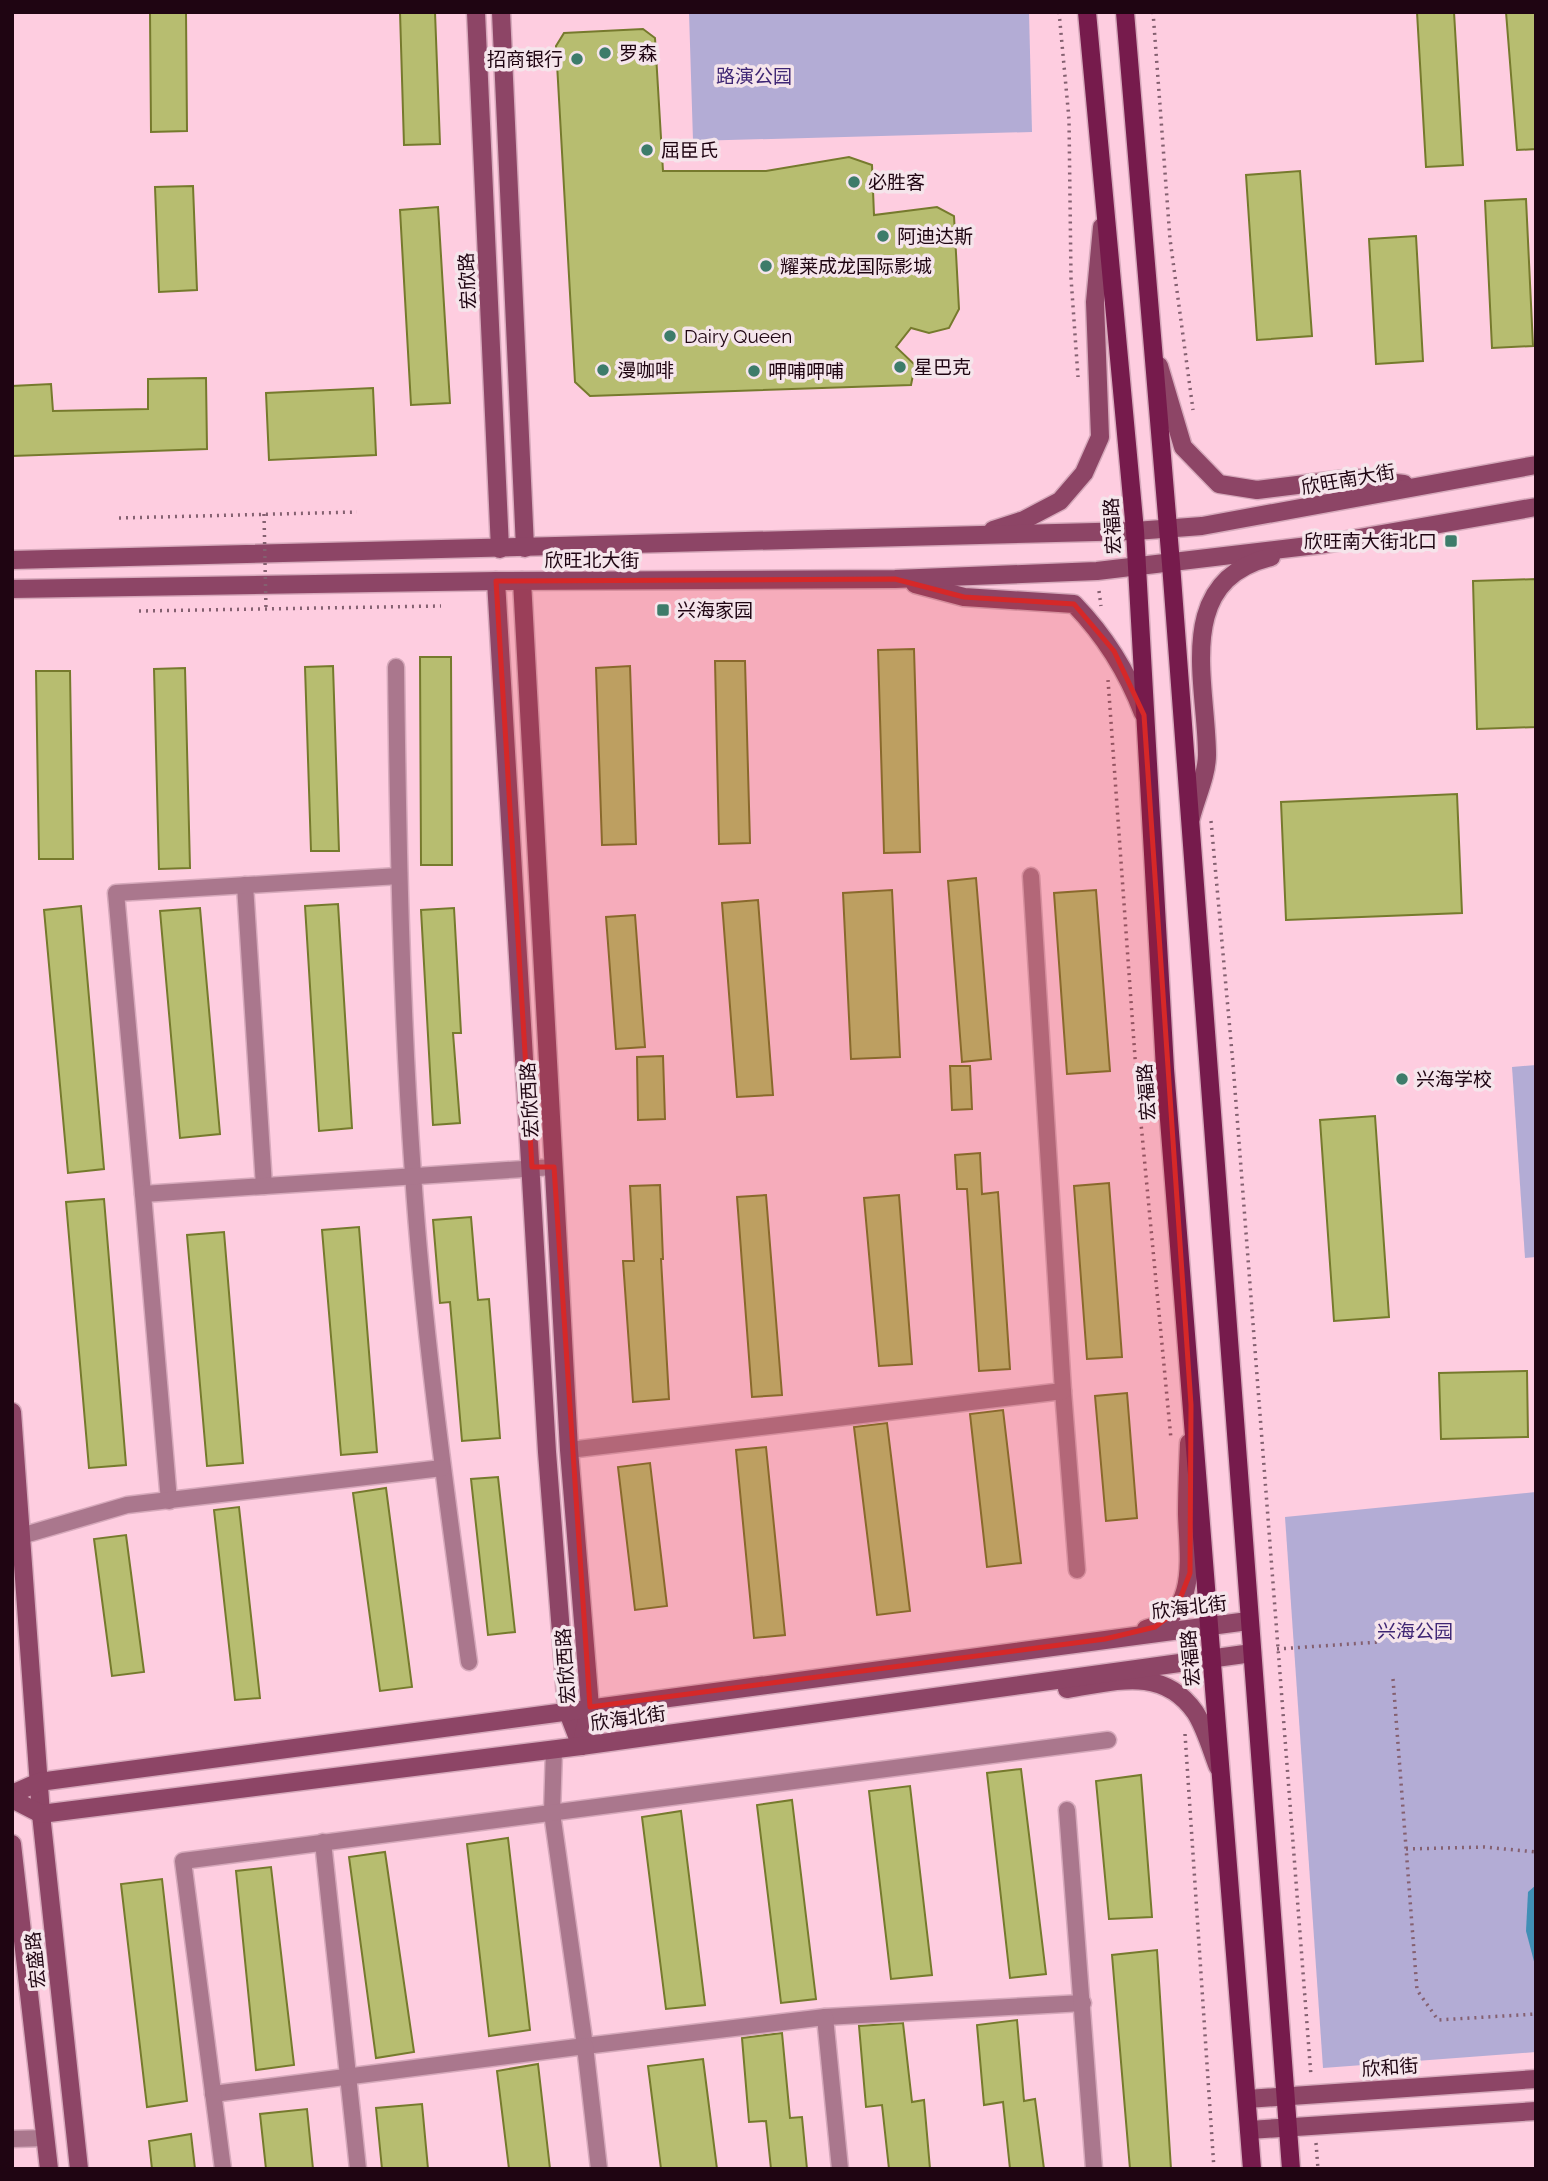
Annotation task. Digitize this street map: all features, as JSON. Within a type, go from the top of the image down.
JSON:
[{"type":"main road","name":"宏福路","points":[[1087,12],[1135,531],[1165,1069],[1252,2169]]},
{"type":"main road","points":[[1125,12],[1171,564],[1291,2169]]},
{"type":"street","name":"宏欣路","points":[[476,12],[500,549]]},
{"type":"street","points":[[501,12],[525,548]]},
{"type":"street","points":[[976,536],[1024,520],[1060,501],[1084,473],[1100,437],[1095,302],[1104,199]]},
{"type":"street","points":[[1151,333],[1183,447],[1219,484],[1257,490],[1354,478],[1424,486]]},
{"type":"street","name":"欣旺南大街","points":[[1168,529],[1202,526],[1536,465]]},
{"type":"street","points":[[1171,564],[1325,544],[1536,507]]},
{"type":"street","name":"欣旺北大街","points":[[12,560],[1168,529]]},
{"type":"street","points":[[1189,824],[1207,758],[1199,647],[1202,623],[1212,601],[1232,575],[1265,558],[1325,544]]},
{"type":"street","name":"欣旺北大街","points":[[12,589],[496,581],[895,579],[1171,564]]},
{"type":"street","points":[[895,579],[964,597],[1074,604],[1104,639],[1131,682],[1144,715]]},
{"type":"street","name":"宏欣西路","points":[[496,581],[547,1452],[567,1710],[581,1746]]},
{"type":"street","name":"宏欣西路","points":[[522,581],[569,1450],[590,1707],[581,1746]]},
{"type":"street","points":[[396,667],[398,876],[413,1175],[442,1468],[469,1662]]},
{"type":"street","points":[[169,1501],[116,893],[398,876]]},
{"type":"street","points":[[1031,876],[1063,1391],[1077,1570]]},
{"type":"street","points":[[245,885],[264,1186]]},
{"type":"street","points":[[144,1194],[554,1167]]},
{"type":"street","points":[[569,1450],[1063,1391]]},
{"type":"street","points":[[1105,1639],[1155,1627],[1175,1612],[1183,1598],[1190,1573],[1187,1471],[1191,1405]]},
{"type":"street","name":"宏盛路","points":[[12,1412],[41,1814],[79,2169]]},
{"type":"street","points":[[21,1536],[127,1506],[442,1468]]},
{"type":"street","name":"欣海北街","points":[[12,1797],[39,1782],[1248,1621]]},
{"type":"street","name":"欣海北街","points":[[12,1797],[41,1814],[554,1750],[1252,1653]]},
{"type":"street","points":[[972,1690],[1039,1693],[1139,1679],[1158,1682],[1179,1694],[1196,1713],[1221,1772]]},
{"type":"street","points":[[223,2169],[183,1861],[1108,1740]]},
{"type":"street","points":[[554,1750],[550,1790],[552,1812],[585,2046],[598,2169]]},
{"type":"street","points":[[1067,1810],[1094,2169]]},
{"type":"street","points":[[323,1842],[358,2169]]},
{"type":"street","name":"宏盛路","points":[[12,1843],[49,2169]]},
{"type":"street","points":[[213,2094],[825,2017],[1083,2003]]},
{"type":"street","points":[[825,2017],[840,2169]]},
{"type":"street","name":"欣和街","points":[[1247,2099],[1536,2079]]},
{"type":"street","points":[[1249,2130],[1536,2111]]},
{"type":"street","points":[[12,2140],[46,2138]]},
{"type":"path","points":[[1059,12],[1069,119],[1071,278],[1079,390]]},
{"type":"path","points":[[1153,12],[1170,239],[1194,418]]},
{"type":"path","points":[[119,518],[357,512]]},
{"type":"path","points":[[264,514],[266,609]]},
{"type":"path","points":[[1100,590],[1104,639]]},
{"type":"path","points":[[139,611],[442,606]]},
{"type":"path","name":"宏福路","points":[[1107,674],[1136,1071],[1172,1444]]},
{"type":"path","points":[[1210,820],[1233,1064],[1313,2093]]},
{"type":"path","points":[[1277,1649],[1379,1642]]},
{"type":"path","points":[[1393,1679],[1416,1990],[1438,2020],[1536,2014]]},
{"type":"path","points":[[1185,1731],[1214,2169]]},
{"type":"path","points":[[1406,1849],[1484,1847],[1536,1852]]},
{"type":"path","points":[[1315,2125],[1318,2169]]},
{"type":"highlighted area","points":[[895,579],[964,597],[1074,604],[1114,651],[1144,715],[1191,1405],[1190,1573],[1175,1612],[1155,1627],[1105,1639],[590,1707],[554,1167],[532,1167],[496,581]]},
{"type":"green space","name":"路演公园","points":[[689,12],[1029,12],[1032,132],[693,141]]},
{"type":"green space","points":[[1536,1065],[1536,1257],[1525,1258],[1512,1067]]},
{"type":"green space","name":"兴海公园","points":[[1536,1492],[1536,2052],[1323,2068],[1285,1517]]},
{"type":"water","points":[[1536,1885],[1536,1969],[1526,1931],[1528,1892]]},
{"type":"building","points":[[150,12],[186,12],[187,131],[151,132]]},
{"type":"building","points":[[400,12],[435,12],[440,144],[404,145]]},
{"type":"building","points":[[1417,12],[1454,12],[1463,165],[1426,167]]},
{"type":"building","points":[[1506,12],[1536,12],[1536,149],[1517,150]]},
{"type":"building","points":[[643,29],[655,38],[663,171],[766,171],[849,157],[872,165],[874,215],[937,207],[954,216],[959,309],[949,328],[929,333],[911,328],[896,347],[915,365],[911,385],[590,396],[575,382],[556,46],[564,33]]},
{"type":"building","points":[[1300,171],[1312,336],[1257,340],[1246,175]]},
{"type":"building","points":[[193,186],[197,290],[159,292],[155,187]]},
{"type":"building","points":[[1526,199],[1533,346],[1492,348],[1485,201]]},
{"type":"building","points":[[438,207],[450,403],[411,405],[400,210]]},
{"type":"building","points":[[1416,236],[1423,361],[1376,364],[1369,239]]},
{"type":"building","points":[[206,378],[207,449],[12,456],[12,386],[51,384],[53,411],[148,409],[148,379]]},
{"type":"building","points":[[373,388],[376,455],[269,460],[266,393]]},
{"type":"building","points":[[1536,579],[1536,727],[1477,729],[1473,581]]},
{"type":"building","points":[[914,649],[920,852],[884,853],[878,650]]},
{"type":"building","points":[[420,657],[451,657],[452,865],[421,865]]},
{"type":"building","points":[[715,661],[745,661],[750,843],[719,844]]},
{"type":"building","points":[[333,666],[339,851],[311,851],[305,667]]},
{"type":"building","points":[[630,666],[636,844],[602,845],[596,668]]},
{"type":"building","points":[[185,668],[190,868],[159,869],[154,669]]},
{"type":"building","points":[[36,671],[70,671],[73,859],[39,859]]},
{"type":"building","points":[[1457,794],[1462,913],[1286,920],[1281,802]]},
{"type":"building","points":[[976,878],[991,1059],[962,1062],[948,881]]},
{"type":"building","points":[[892,890],[900,1057],[851,1059],[843,893]]},
{"type":"building","points":[[1096,890],[1110,1071],[1067,1074],[1054,893]]},
{"type":"building","points":[[758,900],[773,1095],[737,1097],[722,903]]},
{"type":"building","points":[[338,904],[352,1128],[319,1131],[305,906]]},
{"type":"building","points":[[81,906],[104,1169],[68,1173],[44,910]]},
{"type":"building","points":[[200,908],[220,1134],[180,1138],[160,911]]},
{"type":"building","points":[[454,908],[461,1033],[453,1033],[460,1123],[433,1125],[421,910]]},
{"type":"building","points":[[635,915],[645,1047],[616,1049],[606,917]]},
{"type":"building","points":[[663,1056],[665,1119],[638,1120],[637,1057]]},
{"type":"building","points":[[950,1066],[970,1066],[972,1109],[952,1110]]},
{"type":"building","points":[[1375,1116],[1389,1317],[1334,1321],[1320,1120]]},
{"type":"building","points":[[980,1153],[982,1194],[998,1192],[1010,1369],[979,1371],[967,1189],[957,1189],[955,1155]]},
{"type":"building","points":[[1109,1183],[1122,1357],[1087,1359],[1074,1186]]},
{"type":"building","points":[[660,1185],[661,1259],[669,1399],[633,1402],[623,1261],[634,1261],[630,1186]]},
{"type":"building","points":[[766,1195],[782,1395],[752,1397],[737,1197]]},
{"type":"building","points":[[899,1195],[912,1364],[879,1366],[864,1198]]},
{"type":"building","points":[[104,1199],[126,1465],[89,1468],[66,1202]]},
{"type":"building","points":[[471,1217],[478,1300],[489,1299],[500,1438],[462,1441],[450,1302],[440,1303],[433,1220]]},
{"type":"building","points":[[359,1227],[377,1452],[341,1455],[322,1230]]},
{"type":"building","points":[[224,1232],[243,1463],[207,1466],[187,1235]]},
{"type":"building","points":[[1527,1371],[1528,1437],[1441,1439],[1439,1373]]},
{"type":"building","points":[[1127,1393],[1137,1518],[1106,1521],[1095,1396]]},
{"type":"building","points":[[1003,1410],[1021,1563],[987,1567],[970,1414]]},
{"type":"building","points":[[887,1423],[910,1611],[877,1615],[854,1427]]},
{"type":"building","points":[[766,1447],[785,1635],[754,1638],[736,1450]]},
{"type":"building","points":[[650,1463],[667,1606],[635,1610],[618,1467]]},
{"type":"building","points":[[498,1477],[515,1632],[488,1635],[471,1479]]},
{"type":"building","points":[[386,1488],[412,1687],[380,1691],[353,1493]]},
{"type":"building","points":[[239,1507],[260,1698],[235,1700],[214,1510]]},
{"type":"building","points":[[126,1535],[144,1672],[112,1676],[94,1539]]},
{"type":"building","points":[[1021,1769],[1046,1974],[1010,1978],[987,1773]]},
{"type":"building","points":[[1141,1775],[1152,1917],[1109,1919],[1096,1781]]},
{"type":"building","points":[[910,1786],[932,1975],[891,1979],[869,1791]]},
{"type":"building","points":[[792,1800],[816,1999],[781,2003],[757,1805]]},
{"type":"building","points":[[681,1811],[705,2005],[666,2009],[642,1817]]},
{"type":"building","points":[[508,1838],[530,2030],[489,2036],[467,1844]]},
{"type":"building","points":[[385,1852],[414,2052],[376,2058],[349,1857]]},
{"type":"building","points":[[271,1867],[294,2065],[256,2070],[236,1871]]},
{"type":"building","points":[[162,1879],[187,2101],[147,2107],[121,1884]]},
{"type":"building","points":[[1157,1950],[1171,2169],[1130,2169],[1112,1955]]},
{"type":"building","points":[[1017,2020],[1024,2101],[1035,2099],[1044,2169],[1010,2169],[1003,2102],[984,2105],[977,2025]]},
{"type":"building","points":[[903,2023],[912,2102],[924,2100],[930,2169],[889,2169],[882,2105],[866,2107],[859,2026]]},
{"type":"building","points":[[782,2033],[790,2118],[802,2117],[807,2169],[771,2169],[766,2121],[749,2122],[742,2038]]},
{"type":"building","points":[[703,2059],[717,2169],[661,2169],[648,2066]]},
{"type":"building","points":[[538,2064],[550,2169],[509,2169],[497,2071]]},
{"type":"building","points":[[422,2104],[428,2169],[382,2169],[376,2108]]},
{"type":"building","points":[[307,2109],[313,2169],[266,2169],[260,2114]]},
{"type":"building","points":[[191,2134],[195,2169],[152,2169],[149,2141]]},
{"type":"place","name":"罗森","points":[[605,53]]},
{"type":"place","name":"招商银行","points":[[577,59]]},
{"type":"place","name":"屈臣氏","points":[[647,150]]},
{"type":"place","name":"必胜客","points":[[854,182]]},
{"type":"place","name":"阿迪达斯","points":[[883,236]]},
{"type":"place","name":"耀莱成龙国际影城","points":[[766,266]]},
{"type":"place","name":"Dairy Queen","points":[[670,336]]},
{"type":"place","name":"星巴克","points":[[900,367]]},
{"type":"place","name":"漫咖啡","points":[[603,370]]},
{"type":"place","name":"呷哺呷哺","points":[[754,371]]},
{"type":"place","name":"欣旺南大街北口","points":[[1451,541]]},
{"type":"place","name":"兴海家园","points":[[663,610]]},
{"type":"place","name":"兴海学校","points":[[1402,1079]]}]
